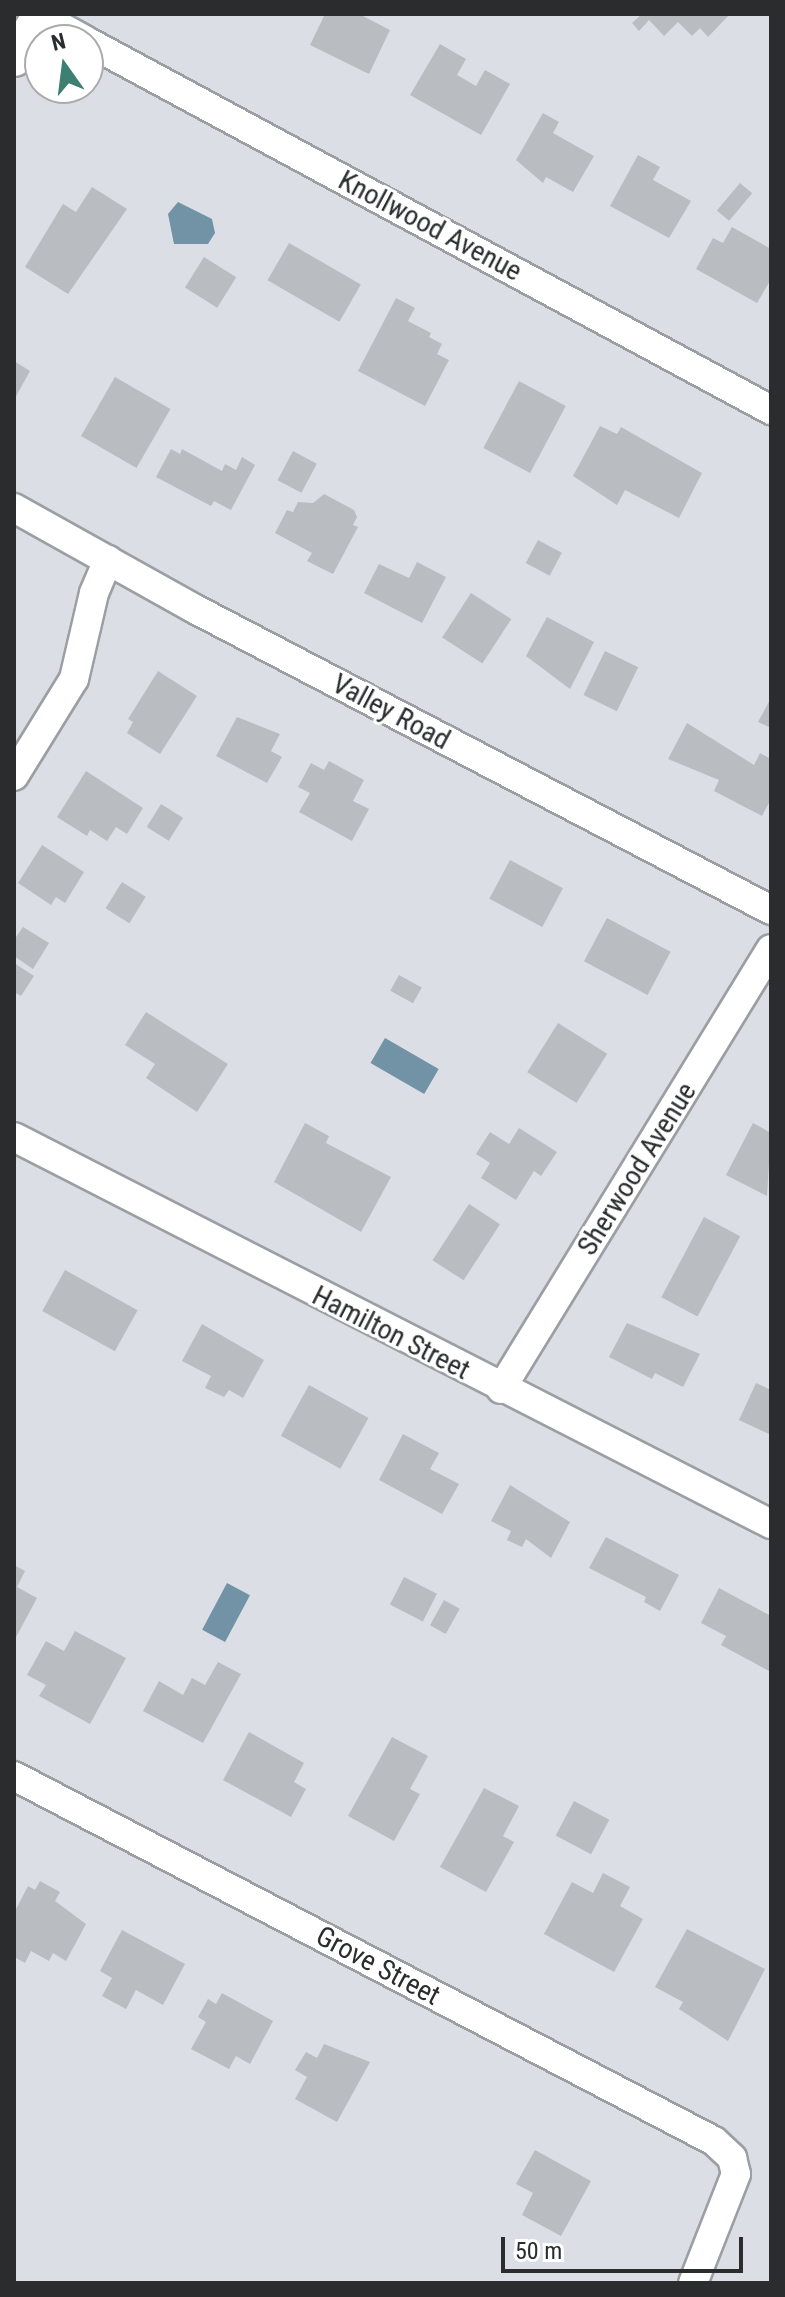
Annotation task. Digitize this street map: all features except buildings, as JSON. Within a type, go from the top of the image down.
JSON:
[{"type":"street","points":[[14,58],[41,15]]},
{"type":"street","name":"Knollwood Avenue","points":[[104,51],[771,410]]},
{"type":"street","name":"Valley Road","points":[[14,508],[771,910]]},
{"type":"street","points":[[14,776],[74,679],[94,593],[108,560]]},
{"type":"street","name":"Sherwood Avenue","points":[[501,1389],[771,949]]},
{"type":"street","name":"Hamilton Street","points":[[14,1137],[501,1389],[771,1524]]},
{"type":"street","name":"Grove Street","points":[[14,1776],[714,2141],[735,2163],[731,2191],[693,2283]]},
{"type":"water","points":[[178,202],[212,219],[215,233],[208,244],[174,244],[168,214]]},
{"type":"water","points":[[385,1038],[439,1069],[424,1094],[371,1063]]},
{"type":"water","points":[[227,1583],[250,1595],[225,1642],[202,1630]]}]
